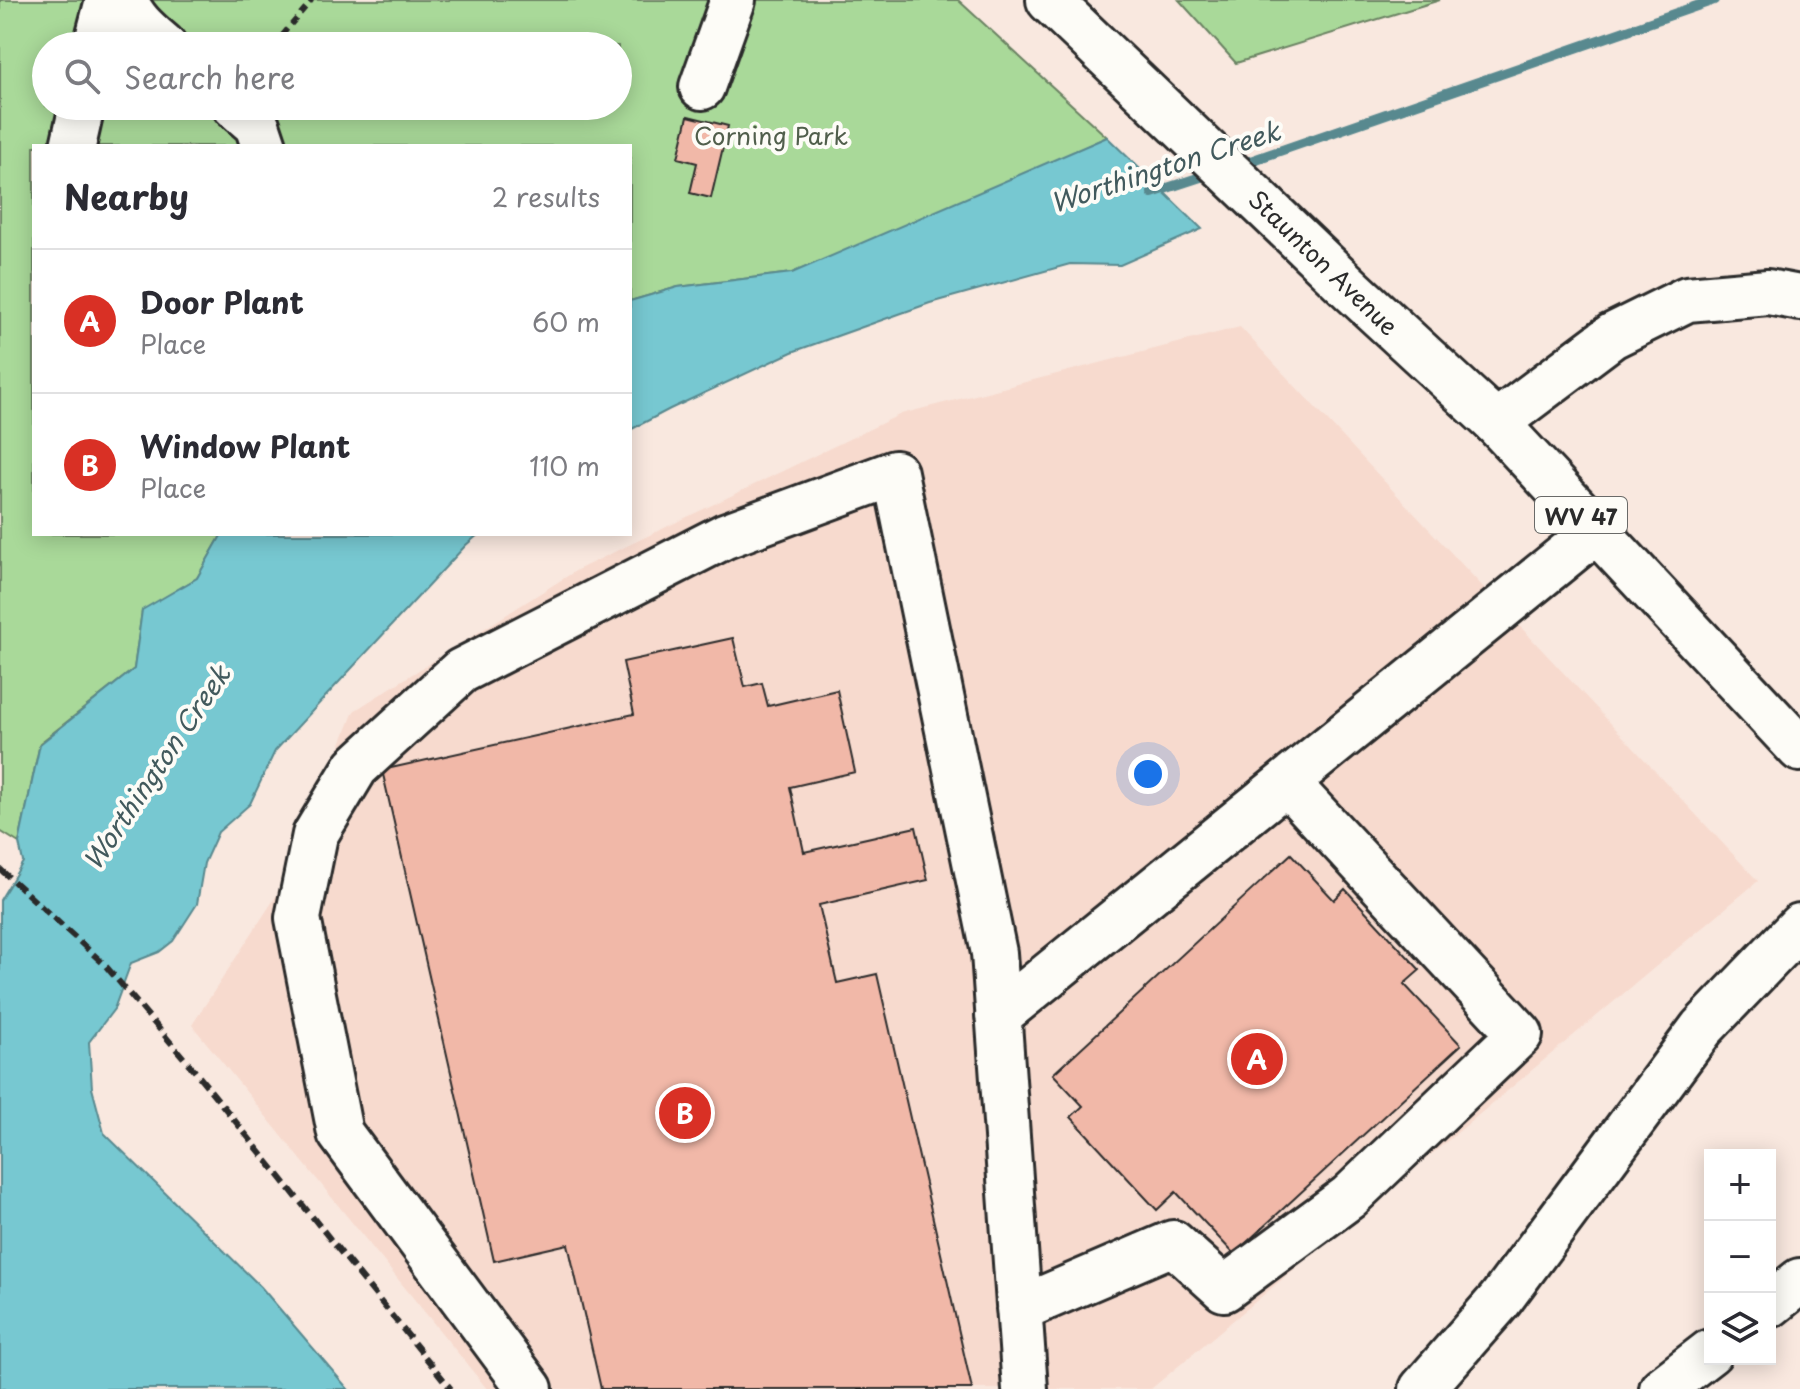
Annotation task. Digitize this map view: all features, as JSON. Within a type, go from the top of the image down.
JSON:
[{"type":"main road","points":[[100,32],[108,0]]},
{"type":"main road","points":[[125,0],[129,12],[149,32]]},
{"type":"main road","points":[[702,87],[733,0]]},
{"type":"main road","name":"Staunton Avenue","points":[[1057,7],[1353,291],[1496,423],[1800,749]]},
{"type":"main road","points":[[73,144],[79,120]]},
{"type":"main road","points":[[251,120],[257,125],[263,144]]},
{"type":"main road","points":[[1496,423],[1612,336],[1687,299],[1768,292],[1800,298]]},
{"type":"main road","points":[[530,1389],[340,1133],[298,918],[315,835],[356,767],[461,671],[725,536],[895,473],[994,953],[1025,1389]]},
{"type":"main road","points":[[998,1016],[1596,531]]},
{"type":"main road","points":[[1019,1309],[1173,1243],[1224,1289],[1349,1197],[1520,1034],[1287,783]]},
{"type":"main road","points":[[1422,1389],[1500,1300],[1702,1028],[1800,926]]},
{"type":"main road","points":[[1776,1300],[1800,1281]]},
{"type":"main road","points":[[1662,1389],[1704,1357]]},
{"type":"path","points":[[285,32],[312,0]]},
{"type":"shaded area","points":[[1240,327],[1758,881],[1151,1389],[487,1389],[192,1025],[288,878],[354,711],[577,570],[901,414]]},
{"type":"green space","name":"Corning Park","points":[[0,0],[958,0],[1107,137],[943,211],[792,273],[678,287],[632,300],[632,144],[32,144],[32,536],[221,536],[197,578],[142,611],[134,669],[40,743],[19,843],[0,831]]},
{"type":"green space","points":[[1179,0],[1440,0],[1236,63]]},
{"type":"water","points":[[1107,137],[1202,229],[1120,265],[1070,264],[930,303],[792,352],[632,429],[632,300],[678,287],[792,273]]},
{"type":"water","points":[[221,536],[477,536],[275,751],[250,804],[218,832],[204,863],[197,904],[173,941],[159,952],[131,963],[114,1009],[89,1042],[92,1088],[104,1133],[261,1287],[348,1389],[0,1389],[0,900],[23,862],[19,843],[40,744],[134,669],[142,610],[197,578]]},
{"type":"building","points":[[688,116],[728,126],[711,198],[690,193],[697,163],[678,158]]},
{"type":"building","points":[[733,638],[745,687],[762,683],[768,706],[837,690],[855,772],[790,787],[804,852],[916,827],[928,880],[819,905],[837,983],[877,974],[972,1389],[601,1389],[568,1244],[494,1261],[382,770],[634,714],[623,662]]},
{"type":"building","points":[[1291,854],[1334,900],[1345,889],[1420,970],[1404,984],[1461,1045],[1234,1254],[1176,1192],[1157,1210],[1071,1117],[1083,1106],[1053,1074]]},
{"type":"waterway","name":"Worthington Creek","points":[[1239,165],[1714,0]]},
{"type":"waterway","name":"Worthington Creek","points":[[1152,193],[1213,173]]},
{"type":"railway","points":[[0,869],[104,964],[194,1070],[451,1389]]},
{"type":"place","name":"Door Plant","points":[[1257,1059]]},
{"type":"place","name":"Window Plant","points":[[685,1113]]}]
